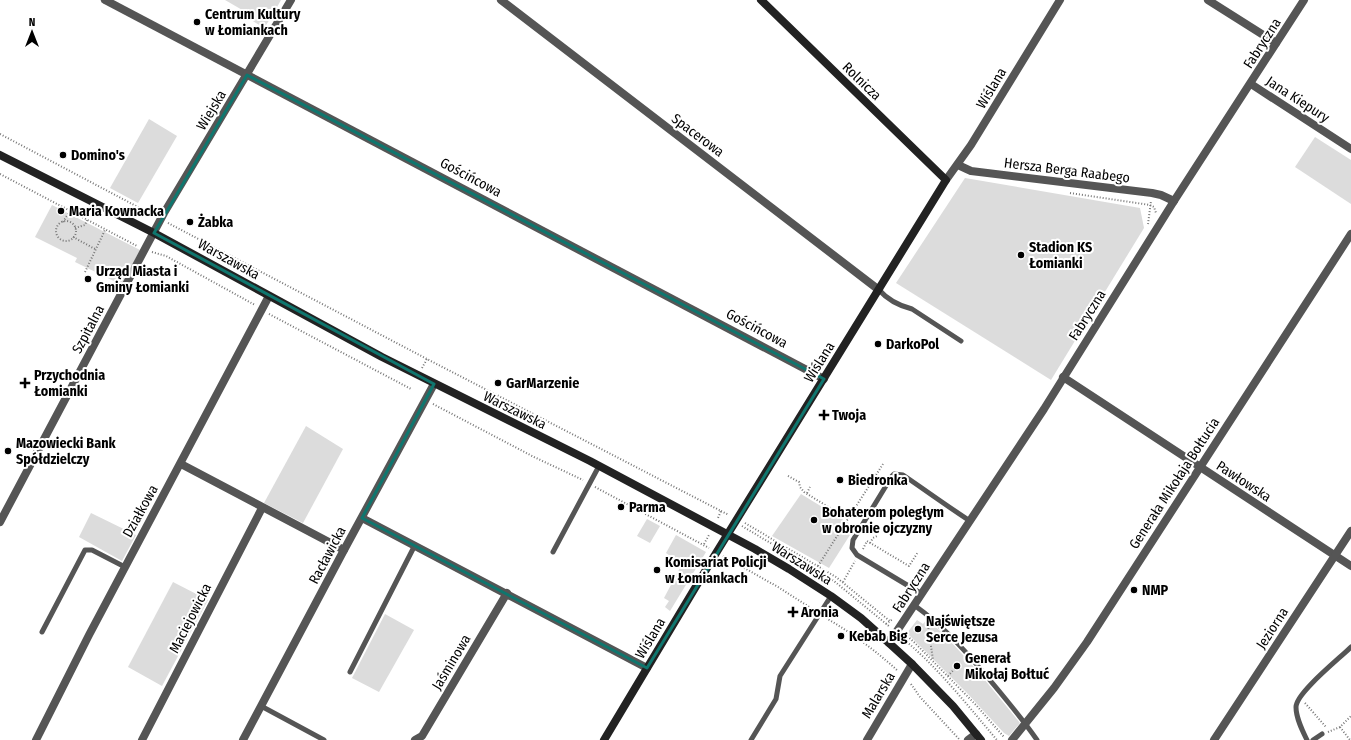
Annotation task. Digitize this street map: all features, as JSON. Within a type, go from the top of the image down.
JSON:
[{"type":"street","name":"Gościńcowa","points":[[105,0],[644,282],[824,379]]},
{"type":"street","name":"Wiejska","points":[[154,234],[164,213],[291,0]]},
{"type":"street","name":"Spacerowa","points":[[501,0],[879,290]]},
{"type":"street","name":"Rolnicza","points":[[761,0],[946,180]]},
{"type":"street","name":"Wiślana","points":[[604,740],[728,535],[740,522],[824,379],[946,180],[975,139],[1060,0]]},
{"type":"street","points":[[1208,0],[1276,43]]},
{"type":"street","name":"Fabryczna","points":[[889,643],[1044,409],[1174,201],[1304,0]]},
{"type":"street","name":"Jana Kiepury","points":[[1251,84],[1351,149]]},
{"type":"street","name":"Warszawska","points":[[0,155],[154,234],[434,384],[599,466],[789,569],[831,596],[861,618],[912,664],[953,706],[979,737]]},
{"type":"street","name":"Hersza Berga Raabego","points":[[958,165],[971,171],[1152,193],[1174,201]]},
{"type":"street","name":"Szpitalna","points":[[0,522],[154,234]]},
{"type":"street","name":"Generała Mikołaja Bołtucia","points":[[1012,740],[1054,688],[1087,642],[1351,234]]},
{"type":"street","name":"Działkowa","points":[[36,740],[125,567],[269,296]]},
{"type":"street","name":"Pawłowska","points":[[1063,377],[1351,566]]},
{"type":"street","name":"Racławicka","points":[[243,740],[434,384]]},
{"type":"street","points":[[181,464],[344,550]]},
{"type":"street","name":"Maciejowicka","points":[[142,740],[262,508]]},
{"type":"street","points":[[362,518],[647,668]]},
{"type":"street","name":"Jeziorna","points":[[1214,740],[1351,531]]},
{"type":"street","name":"Jaśminowa","points":[[415,740],[422,736],[507,593]]},
{"type":"street","name":"Malarska","points":[[867,740],[912,664]]},
{"type":"street","points":[[968,740],[979,737]]},
{"type":"lane","points":[[879,290],[882,294],[903,307],[912,309],[960,341]]},
{"type":"lane","points":[[553,552],[599,466]]},
{"type":"lane","points":[[922,594],[858,556],[852,548],[853,540],[894,474],[902,475],[970,520]]},
{"type":"lane","points":[[350,672],[415,546]]},
{"type":"lane","points":[[42,632],[85,550],[92,550],[125,567]]},
{"type":"lane","points":[[751,740],[776,699],[780,676],[831,596]]},
{"type":"lane","points":[[914,605],[945,630],[972,659],[1026,723],[1037,740]]},
{"type":"lane","points":[[1307,740],[1300,725],[1296,706],[1303,692],[1351,647]]},
{"type":"lane","points":[[261,706],[324,740]]},
{"type":"lane","points":[[1313,740],[1322,734]]},
{"type":"path","points":[[0,134],[154,216]]},
{"type":"path","points":[[0,174],[139,247]]},
{"type":"path","points":[[1070,193],[1150,205],[1156,210],[1156,215]]},
{"type":"path","points":[[63,222],[69,222],[75,228],[73,237],[65,241],[60,239],[56,231],[58,225],[63,222],[70,211]]},
{"type":"path","points":[[75,228],[85,225],[87,220]]},
{"type":"path","points":[[167,222],[427,359],[730,515]]},
{"type":"path","points":[[179,233],[181,229]]},
{"type":"path","points":[[85,272],[105,230]]},
{"type":"path","points":[[73,237],[95,249]]},
{"type":"path","points":[[166,256],[169,251]]},
{"type":"path","points":[[153,252],[166,256],[256,305]]},
{"type":"path","points":[[268,313],[271,316],[410,389]]},
{"type":"path","points":[[421,370],[427,359]]},
{"type":"path","points":[[432,403],[534,457],[571,473],[711,548]]},
{"type":"path","points":[[818,566],[883,464]]},
{"type":"path","points":[[788,476],[799,482],[800,487],[807,494],[848,519]]},
{"type":"path","points":[[807,494],[810,487]]},
{"type":"path","points":[[718,518],[721,511]]},
{"type":"path","points":[[740,522],[836,577],[894,625]]},
{"type":"path","points":[[740,522],[834,581],[890,628]]},
{"type":"path","points":[[704,544],[709,535]]},
{"type":"path","points":[[870,543],[876,536]]},
{"type":"path","points":[[843,582],[867,541],[909,566],[918,552]]},
{"type":"path","points":[[902,632],[914,642],[976,705],[1006,740]]},
{"type":"path","points":[[901,637],[911,645],[946,681],[997,740]]},
{"type":"path","points":[[948,676],[957,666]]},
{"type":"path","points":[[905,676],[920,697],[959,739]]},
{"type":"path","points":[[1300,698],[1330,731]]},
{"type":"path","points":[[1322,734],[1340,727],[1351,716]]},
{"type":"path","points":[[1340,727],[1350,740]]},
{"type":"highlighted area","points":[[247,75],[824,379],[647,668],[362,518],[434,384],[154,233]]},
{"type":"shaded area","points":[[225,0],[281,0],[272,16],[263,11],[262,14],[270,19],[264,28],[242,14],[244,11]]},
{"type":"shaded area","points":[[149,119],[177,136],[138,203],[110,188]]},
{"type":"shaded area","points":[[1315,137],[1351,160],[1351,204],[1295,167]]},
{"type":"shaded area","name":"Stadion KS Łomianki","points":[[965,178],[1140,208],[1144,228],[1051,380],[896,283]]},
{"type":"shaded area","points":[[52,205],[140,250],[122,285],[75,262],[77,258],[35,237]]},
{"type":"shaded area","points":[[306,426],[343,449],[303,523],[264,503]]},
{"type":"shaded area","points":[[801,494],[855,527],[829,568],[772,536]]},
{"type":"shaded area","points":[[91,513],[136,535],[122,561],[79,537]]},
{"type":"shaded area","points":[[647,519],[660,526],[650,543],[637,536]]},
{"type":"shaded area","points":[[676,535],[706,552],[670,611],[665,607],[669,601],[664,598],[682,564],[666,553]]},
{"type":"shaded area","points":[[173,582],[208,600],[162,686],[128,667]]},
{"type":"shaded area","points":[[385,614],[414,630],[379,692],[352,678]]},
{"type":"shaded area","points":[[927,619],[964,656],[1020,723],[1009,736],[1004,733],[967,693],[907,633],[917,620],[923,624]]},
{"type":"place","name":"Centrum Kultury w Łomiankach","points":[[197,22]]},
{"type":"place","name":"Domino's","points":[[63,155]]},
{"type":"place","name":"Maria Kownacka","points":[[61,211]]},
{"type":"place","name":"Żabka","points":[[190,222]]},
{"type":"place","name":"Stadion KS Łomianki","points":[[1021,255]]},
{"type":"place","name":"Urząd Miasta i Gminy Łomianki","points":[[88,279]]},
{"type":"place","name":"DarkoPol","points":[[878,344]]},
{"type":"place","name":"Przychodnia Łomianki","points":[[25,383]]},
{"type":"place","name":"GarMarzenie","points":[[498,383]]},
{"type":"place","name":"Twoja","points":[[824,415]]},
{"type":"place","name":"Mazowiecki Bank Spółdzielczy","points":[[8,451]]},
{"type":"place","name":"Biedronka","points":[[840,480]]},
{"type":"place","name":"Parma","points":[[621,507]]},
{"type":"place","name":"Bohaterom poległym w obronie ojczyzny","points":[[814,520]]},
{"type":"place","name":"Komisariat Policji w Łomiankach","points":[[657,570]]},
{"type":"place","name":"NMP","points":[[1134,590]]},
{"type":"place","name":"Aronia","points":[[793,612]]},
{"type":"place","name":"Najświętsze Serce Jezusa","points":[[918,629]]},
{"type":"place","name":"Kebab Big","points":[[841,636]]},
{"type":"place","name":"Generał Mikołaj Bołtuć","points":[[957,666]]}]
